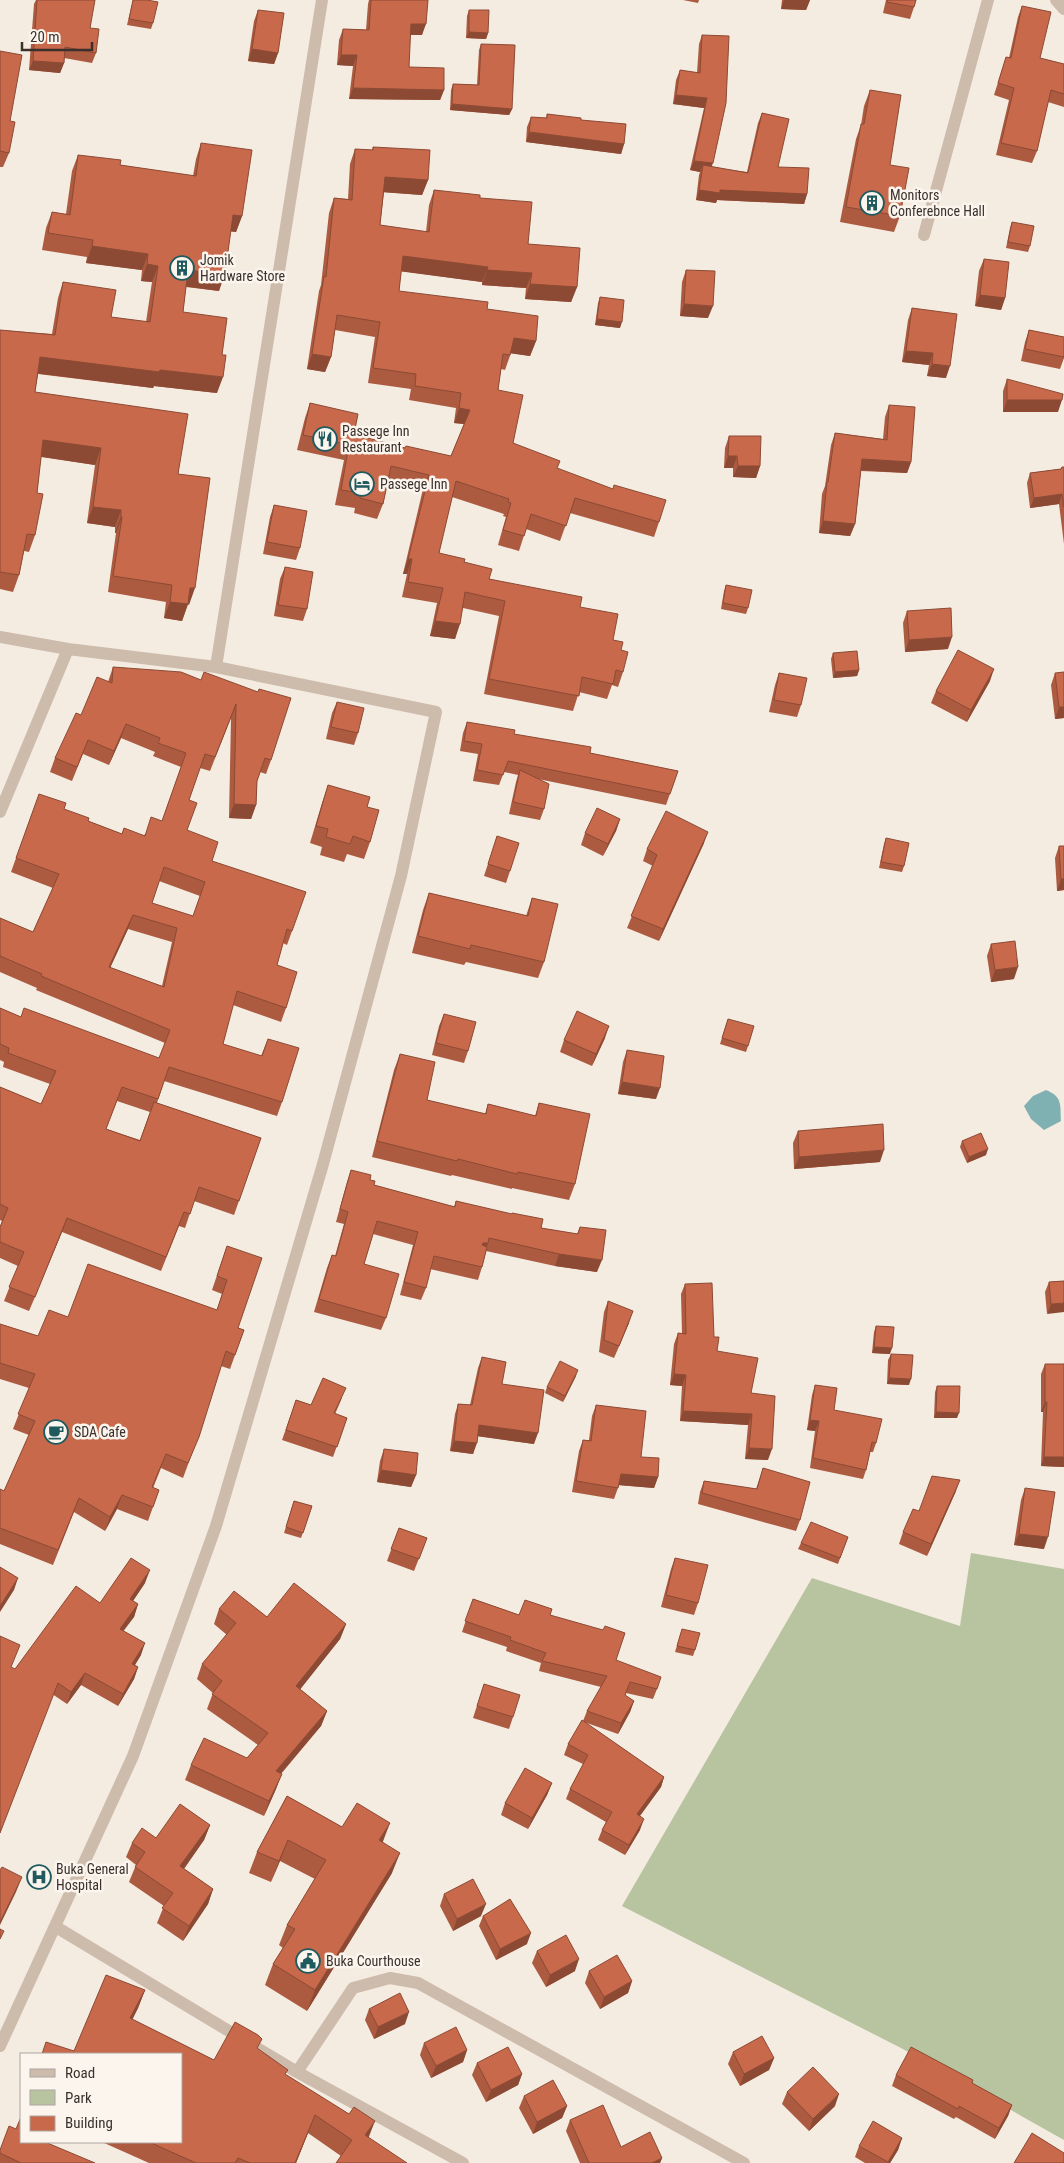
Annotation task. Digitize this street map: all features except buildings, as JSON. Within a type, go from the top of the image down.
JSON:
[{"type":"street","points":[[216,667],[322,0]]},
{"type":"street","points":[[924,235],[988,0]]},
{"type":"street","points":[[1056,0],[1064,9]]},
{"type":"street","points":[[0,637],[68,649],[216,667],[436,712],[399,886],[323,1164],[216,1526],[133,1756],[0,2046]]},
{"type":"street","points":[[0,812],[68,649]]},
{"type":"street","points":[[56,1927],[297,2072],[463,2163]]},
{"type":"street","points":[[297,2072],[353,1988],[390,1978],[418,1983],[744,2163]]},
{"type":"green space","points":[[971,1553],[1064,1569],[1064,2140],[901,2048],[622,1906],[812,1578],[960,1626]]},
{"type":"water","points":[[1046,1090],[1060,1102],[1061,1121],[1044,1130],[1031,1119],[1024,1106],[1033,1096]]},
{"type":"place","name":"Monitors Conferebnce Hall","points":[[872,203]]},
{"type":"place","name":"Jomik Hardware Store","points":[[182,268]]},
{"type":"place","name":"Passege Inn Restaurant","points":[[325,439]]},
{"type":"place","name":"Passege Inn","points":[[362,484]]},
{"type":"place","name":"SDA Cafe","points":[[56,1432]]},
{"type":"place","name":"Buka General Hospital","points":[[39,1877]]},
{"type":"place","name":"Buka Courthouse","points":[[308,1961]]}]
